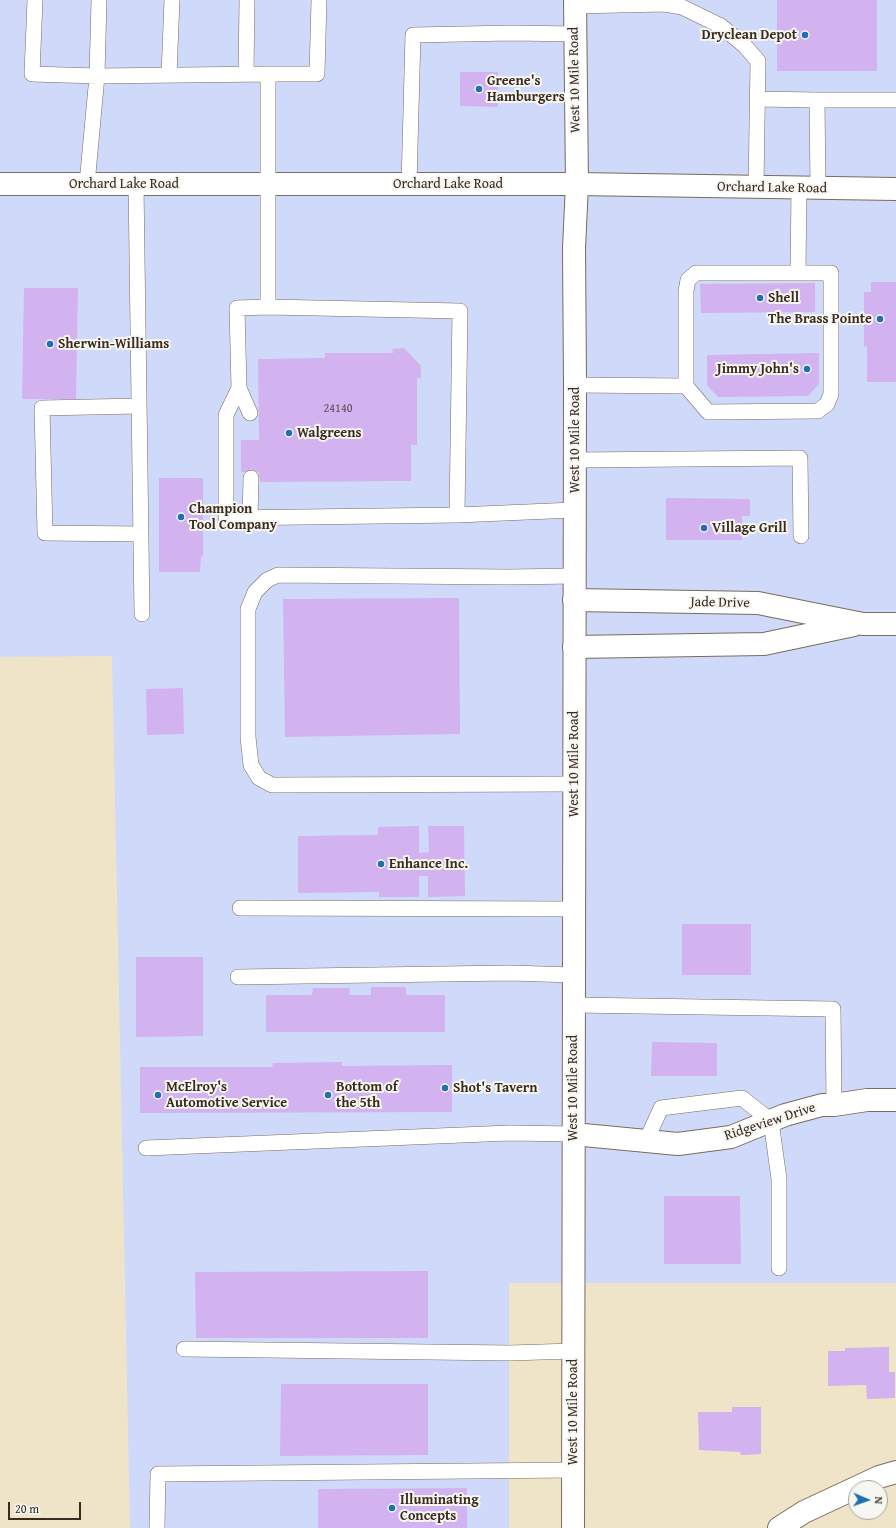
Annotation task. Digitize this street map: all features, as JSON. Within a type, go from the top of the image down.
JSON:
[{"type":"street","name":"West 10 Mile Road","points":[[573,1528],[574,248],[577,184],[575,3]]},
{"type":"street","name":"Orchard Lake Road","points":[[0,184],[577,184],[896,189]]},
{"type":"street","name":"Jade Drive","points":[[574,600],[758,603],[863,624],[896,624]]},
{"type":"street","name":"Jade Drive","points":[[574,647],[764,644],[863,624]]},
{"type":"street","name":"Ridgeview Drive","points":[[573,1134],[678,1144],[731,1137],[785,1115],[822,1105],[834,1105],[867,1100],[896,1100]]},
{"type":"street","points":[[779,1528],[804,1512],[879,1477],[896,1472]]},
{"type":"lane","points":[[35,0],[32,74],[97,76],[317,74],[320,0]]},
{"type":"lane","points":[[87,184],[97,76],[99,0]]},
{"type":"lane","points":[[169,75],[172,0]]},
{"type":"lane","points":[[246,74],[247,0]]},
{"type":"lane","points":[[575,3],[664,4],[682,7],[721,26],[745,46],[758,61],[756,188]]},
{"type":"lane","points":[[409,184],[413,35],[512,33],[575,34]]},
{"type":"lane","points":[[268,74],[268,307]]},
{"type":"lane","points":[[758,99],[896,100]]},
{"type":"lane","points":[[798,273],[817,100]]},
{"type":"lane","points":[[136,184],[142,614]]},
{"type":"lane","points":[[696,273],[798,273],[831,273],[830,394],[827,404],[818,411],[708,412],[686,386],[686,291],[688,280],[696,273]]},
{"type":"lane","points":[[250,413],[239,388],[237,308],[268,307],[460,312],[457,515]]},
{"type":"lane","points":[[575,385],[686,386]]},
{"type":"lane","points":[[239,388],[226,415],[226,518],[457,515],[574,510]]},
{"type":"lane","points":[[139,406],[42,408],[42,416],[44,534],[141,534]]},
{"type":"lane","points":[[574,460],[800,458],[801,536]]},
{"type":"lane","points":[[250,518],[251,478]]},
{"type":"lane","points":[[574,576],[501,577],[278,575],[267,580],[255,592],[248,609],[248,737],[251,765],[259,778],[272,785],[574,784]]},
{"type":"lane","points":[[240,908],[574,909]]},
{"type":"lane","points":[[238,977],[510,973],[574,975]]},
{"type":"lane","points":[[574,1005],[833,1009],[834,1105]]},
{"type":"lane","points":[[646,1141],[660,1108],[742,1098],[771,1121],[779,1179],[779,1268]]},
{"type":"lane","points":[[146,1148],[510,1134],[573,1134]]},
{"type":"lane","points":[[184,1349],[510,1353],[573,1351]]},
{"type":"lane","points":[[157,1528],[158,1474],[573,1470]]},
{"type":"shaded area","points":[[0,0],[896,0],[896,1283],[509,1283],[509,1528],[130,1528],[112,656],[0,657]]},
{"type":"building","points":[[777,0],[877,0],[877,71],[777,71]]},
{"type":"building","name":"Greene's Hamburgers","points":[[460,72],[498,72],[498,107],[460,106]]},
{"type":"building","name":"The Brass Pointe","points":[[871,282],[896,282],[896,382],[867,382],[867,346],[864,347],[864,292],[871,292]]},
{"type":"building","points":[[815,283],[815,312],[701,313],[700,284]]},
{"type":"building","name":"Sherwin-Williams","points":[[24,288],[78,288],[76,399],[22,399]]},
{"type":"building","name":"Walgreens","points":[[404,348],[421,366],[421,378],[417,378],[417,445],[411,445],[411,481],[260,482],[259,472],[241,472],[241,440],[259,440],[258,359],[325,358],[325,353],[393,353],[392,349]]},
{"type":"building","points":[[819,353],[819,384],[808,396],[718,397],[707,385],[707,355]]},
{"type":"building","name":"Champion Tool Company","points":[[159,478],[203,478],[203,557],[201,556],[200,572],[159,572]]},
{"type":"building","name":"Village Grill","points":[[666,498],[750,499],[750,516],[742,516],[742,540],[666,540]]},
{"type":"building","points":[[459,598],[460,734],[285,737],[283,599]]},
{"type":"building","points":[[183,688],[184,734],[147,735],[146,689]]},
{"type":"building","name":"Enhance Inc.","points":[[419,826],[419,853],[429,852],[428,826],[464,826],[465,896],[428,897],[428,876],[419,876],[419,897],[379,897],[379,892],[298,893],[298,836],[378,835],[378,827]]},
{"type":"building","points":[[682,924],[751,924],[751,975],[682,975]]},
{"type":"building","points":[[136,957],[203,957],[203,1036],[136,1037]]},
{"type":"building","points":[[371,987],[406,987],[406,995],[445,995],[445,1032],[266,1032],[266,995],[312,995],[313,988],[350,988],[349,995],[371,995]]},
{"type":"building","points":[[652,1042],[717,1043],[717,1076],[651,1076]]},
{"type":"building","points":[[342,1062],[342,1066],[452,1065],[452,1112],[140,1113],[140,1067],[272,1067],[273,1063]]},
{"type":"building","points":[[664,1196],[740,1196],[741,1264],[664,1264]]},
{"type":"building","points":[[428,1271],[428,1338],[196,1338],[195,1272]]},
{"type":"building","points":[[889,1347],[889,1372],[895,1372],[895,1398],[867,1399],[866,1385],[828,1386],[828,1351],[845,1351],[845,1348]]},
{"type":"building","points":[[281,1384],[428,1384],[428,1455],[280,1456]]},
{"type":"building","points":[[732,1407],[761,1407],[761,1454],[741,1455],[740,1452],[699,1450],[698,1412],[732,1412]]},
{"type":"building","name":"Illuminating Concepts","points":[[467,1488],[467,1528],[318,1528],[318,1489]]},
{"type":"place","name":"Dryclean Depot","points":[[805,35]]},
{"type":"place","name":"Greene's Hamburgers","points":[[479,89]]},
{"type":"place","name":"Shell","points":[[760,298]]},
{"type":"place","name":"The Brass Pointe","points":[[880,319]]},
{"type":"place","name":"Sherwin-Williams","points":[[50,344]]},
{"type":"place","name":"Jimmy John's","points":[[807,369]]},
{"type":"place","name":"Walgreens","points":[[289,433]]},
{"type":"place","name":"Champion Tool Company","points":[[181,517]]},
{"type":"place","name":"Village Grill","points":[[704,528]]},
{"type":"place","name":"Enhance Inc.","points":[[381,864]]},
{"type":"place","name":"Shot's Tavern","points":[[445,1088]]},
{"type":"place","name":"McElroy's Automotive Service","points":[[158,1095]]},
{"type":"place","name":"Bottom of the 5th","points":[[328,1095]]},
{"type":"place","name":"Illuminating Concepts","points":[[392,1508]]}]
